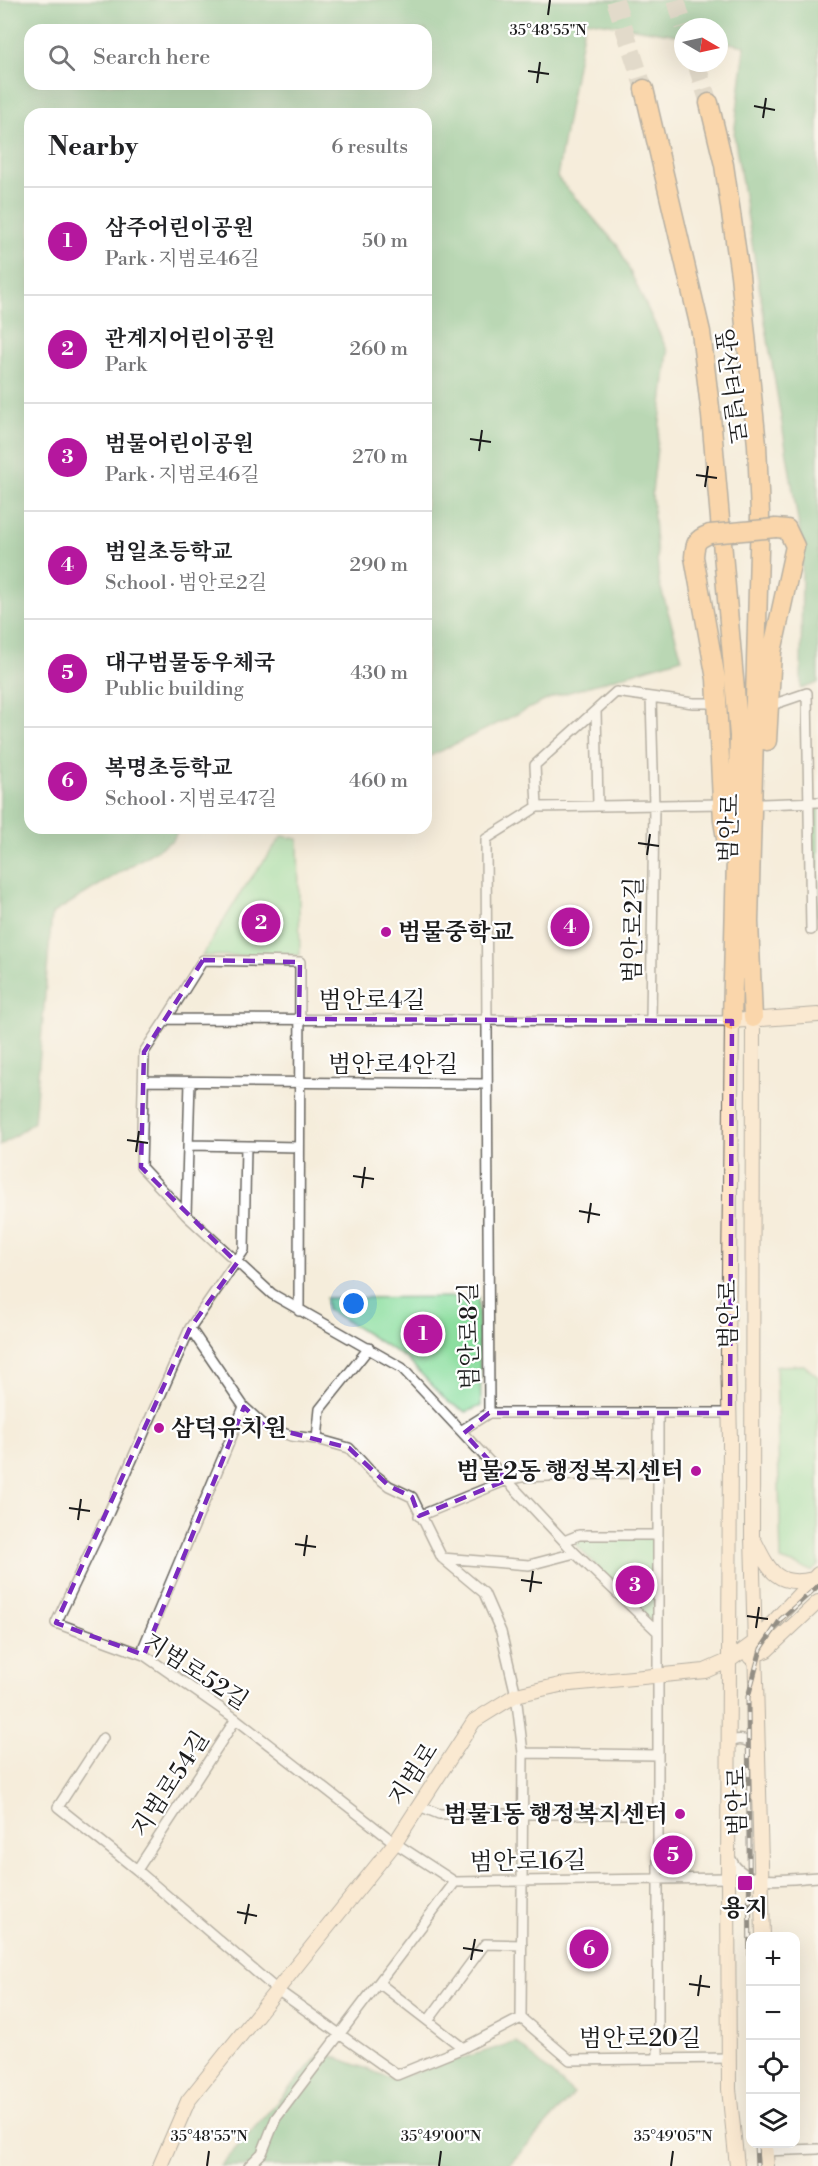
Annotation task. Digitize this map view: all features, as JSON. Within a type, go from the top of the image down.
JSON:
[{"type":"highway","name":"앞산터널로","points":[[644,89],[701,332],[711,416],[736,695]]},
{"type":"highway","name":"앞산터널로","points":[[709,103],[724,165],[740,275],[755,412],[760,514],[756,692]]},
{"type":"highway","points":[[736,903],[723,804],[716,679],[694,557],[694,543],[699,538],[710,534],[776,528],[787,530],[795,546],[772,652],[762,804],[749,922]]},
{"type":"highway","name":"범안로","points":[[753,1018],[749,922],[756,692]]},
{"type":"highway","name":"범안로","points":[[732,1021],[739,736],[736,695]]},
{"type":"main road","points":[[732,1021],[818,1015]]},
{"type":"main road","name":"범안로","points":[[753,1018],[752,1537],[760,1749],[763,1932]]},
{"type":"main road","name":"범안로","points":[[728,1878],[732,1021]]},
{"type":"main road","points":[[752,1537],[769,1569],[781,1578],[796,1584],[815,1577]]},
{"type":"main road","points":[[756,1649],[815,1577]]},
{"type":"main road","points":[[756,1649],[767,1650],[818,1602]]},
{"type":"main road","name":"지범로","points":[[160,2166],[188,2101],[395,1843],[474,1721],[516,1695],[560,1685],[705,1671],[756,1649]]},
{"type":"main road","points":[[728,1878],[729,2058],[737,2166]]},
{"type":"main road","points":[[765,2148],[767,2166]]},
{"type":"street","points":[[769,706],[818,689]]},
{"type":"street","points":[[537,807],[535,765],[616,692],[693,703],[718,703]]},
{"type":"street","points":[[807,693],[807,748],[813,802],[811,930],[818,923]]},
{"type":"street","name":"범안로2길","points":[[651,697],[654,805],[651,1020]]},
{"type":"street","points":[[596,710],[598,806]]},
{"type":"street","points":[[807,748],[818,748]]},
{"type":"street","points":[[762,804],[813,802]]},
{"type":"street","points":[[486,1019],[486,839],[537,807],[723,804]]},
{"type":"street","name":"범안로4안길","points":[[166,1019],[203,960],[300,962],[299,1311]]},
{"type":"street","points":[[166,1019],[144,1052],[141,1167],[186,1215],[272,1294],[402,1368],[575,1553],[658,1632]]},
{"type":"street","name":"범안로4길","points":[[166,1019],[732,1021]]},
{"type":"street","name":"범안로8길","points":[[486,1019],[489,1413],[730,1413]]},
{"type":"street","name":"범안로4안길","points":[[143,1081],[486,1084]]},
{"type":"street","points":[[186,1215],[190,1082]]},
{"type":"street","points":[[188,1145],[299,1147]]},
{"type":"street","points":[[237,1263],[244,1250],[246,1146]]},
{"type":"street","name":"지범로52길","points":[[237,1263],[197,1315],[190,1328],[109,1512],[56,1623],[144,1655],[236,1719],[395,1843],[455,1882]]},
{"type":"street","points":[[103,1738],[58,1807],[137,1869],[276,1989],[397,2075],[463,2048],[522,2018],[523,1753],[516,1695],[501,1632],[484,1593],[442,1558],[419,1516],[412,1497],[382,1481],[349,1448],[317,1439],[291,1436],[265,1426],[244,1407],[190,1328]]},
{"type":"street","points":[[317,1439],[320,1409],[369,1348]]},
{"type":"street","points":[[144,1655],[144,1646],[244,1407]]},
{"type":"street","points":[[462,1430],[489,1413]]},
{"type":"street","points":[[658,1414],[656,1677],[659,1879],[658,2056]]},
{"type":"street","points":[[419,1516],[507,1480],[522,1477],[658,1472]]},
{"type":"street","points":[[564,1541],[579,1535],[658,1535]]},
{"type":"street","points":[[442,1558],[529,1565],[575,1553]]},
{"type":"street","name":"지범로54길","points":[[137,1869],[236,1719]]},
{"type":"street","points":[[728,1744],[735,1739],[744,1739],[760,1749]]},
{"type":"street","points":[[523,1753],[657,1755]]},
{"type":"street","points":[[419,1806],[439,1814],[658,1814]]},
{"type":"street","points":[[728,1852],[736,1870],[746,1877],[763,1879],[818,1877]]},
{"type":"street","name":"범안로16길","points":[[249,2166],[262,2153],[276,2118],[455,1882],[728,1878]]},
{"type":"street","points":[[428,2021],[485,1944],[522,1944]]},
{"type":"street","points":[[379,1983],[463,2048]]},
{"type":"street","name":"범안로20길","points":[[522,2018],[570,2060],[658,2056],[729,2058]]},
{"type":"street","points":[[792,2148],[818,2149]]},
{"type":"highlighted area","points":[[203,960],[300,962],[299,1019],[732,1021],[730,1413],[489,1413],[464,1433],[507,1480],[419,1516],[412,1497],[389,1486],[349,1448],[265,1426],[244,1407],[144,1655],[56,1623],[190,1328],[237,1263],[141,1167],[144,1052]]},
{"type":"green space","points":[[0,0],[818,0],[818,683],[801,689],[802,545],[734,135],[745,46],[728,43],[728,18],[674,18],[674,35],[585,20],[557,177],[618,246],[668,352],[652,493],[659,582],[682,658],[553,697],[432,755],[432,108],[24,108],[24,834],[176,834],[173,840],[52,914],[34,1122],[0,1146]]},
{"type":"green space","points":[[818,806],[818,916],[815,915],[812,808]]},
{"type":"green space","points":[[282,836],[298,839],[300,955],[202,956],[242,891]]},
{"type":"green space","points":[[478,1297],[481,1406],[466,1412],[448,1402],[406,1358],[327,1309],[326,1298]]},
{"type":"green space","points":[[804,1365],[818,1377],[818,1566],[812,1571],[781,1560],[776,1366]]},
{"type":"green space","points":[[655,1537],[655,1626],[575,1544],[578,1538]]},
{"type":"green space","points":[[516,2042],[574,2094],[508,2166],[220,2166],[322,2052],[393,2079]]},
{"type":"tunnel","points":[[615,0],[644,89]]},
{"type":"tunnel","points":[[676,0],[681,18]]},
{"type":"tunnel","points":[[699,72],[709,103]]},
{"type":"railway","points":[[750,1932],[748,1697],[761,1649],[781,1619],[818,1586]]},
{"type":"railway","points":[[756,2148],[757,2166]]},
{"type":"place","name":"관계지어린이공원","points":[[261,923]]},
{"type":"place","name":"범일초등학교","points":[[570,927]]},
{"type":"place","name":"범물중학교","points":[[386,932]]},
{"type":"place","name":"삼주어린이공원","points":[[423,1334]]},
{"type":"place","name":"삼덕유치원","points":[[159,1428]]},
{"type":"place","name":"범물2동 행정복지센터","points":[[696,1471]]},
{"type":"place","name":"범물어린이공원","points":[[635,1585]]},
{"type":"place","name":"범물1동 행정복지센터","points":[[680,1814]]},
{"type":"place","name":"대구범물동우체국","points":[[673,1855]]},
{"type":"place","name":"용지","points":[[745,1883]]},
{"type":"place","name":"복명초등학교","points":[[589,1949]]}]
